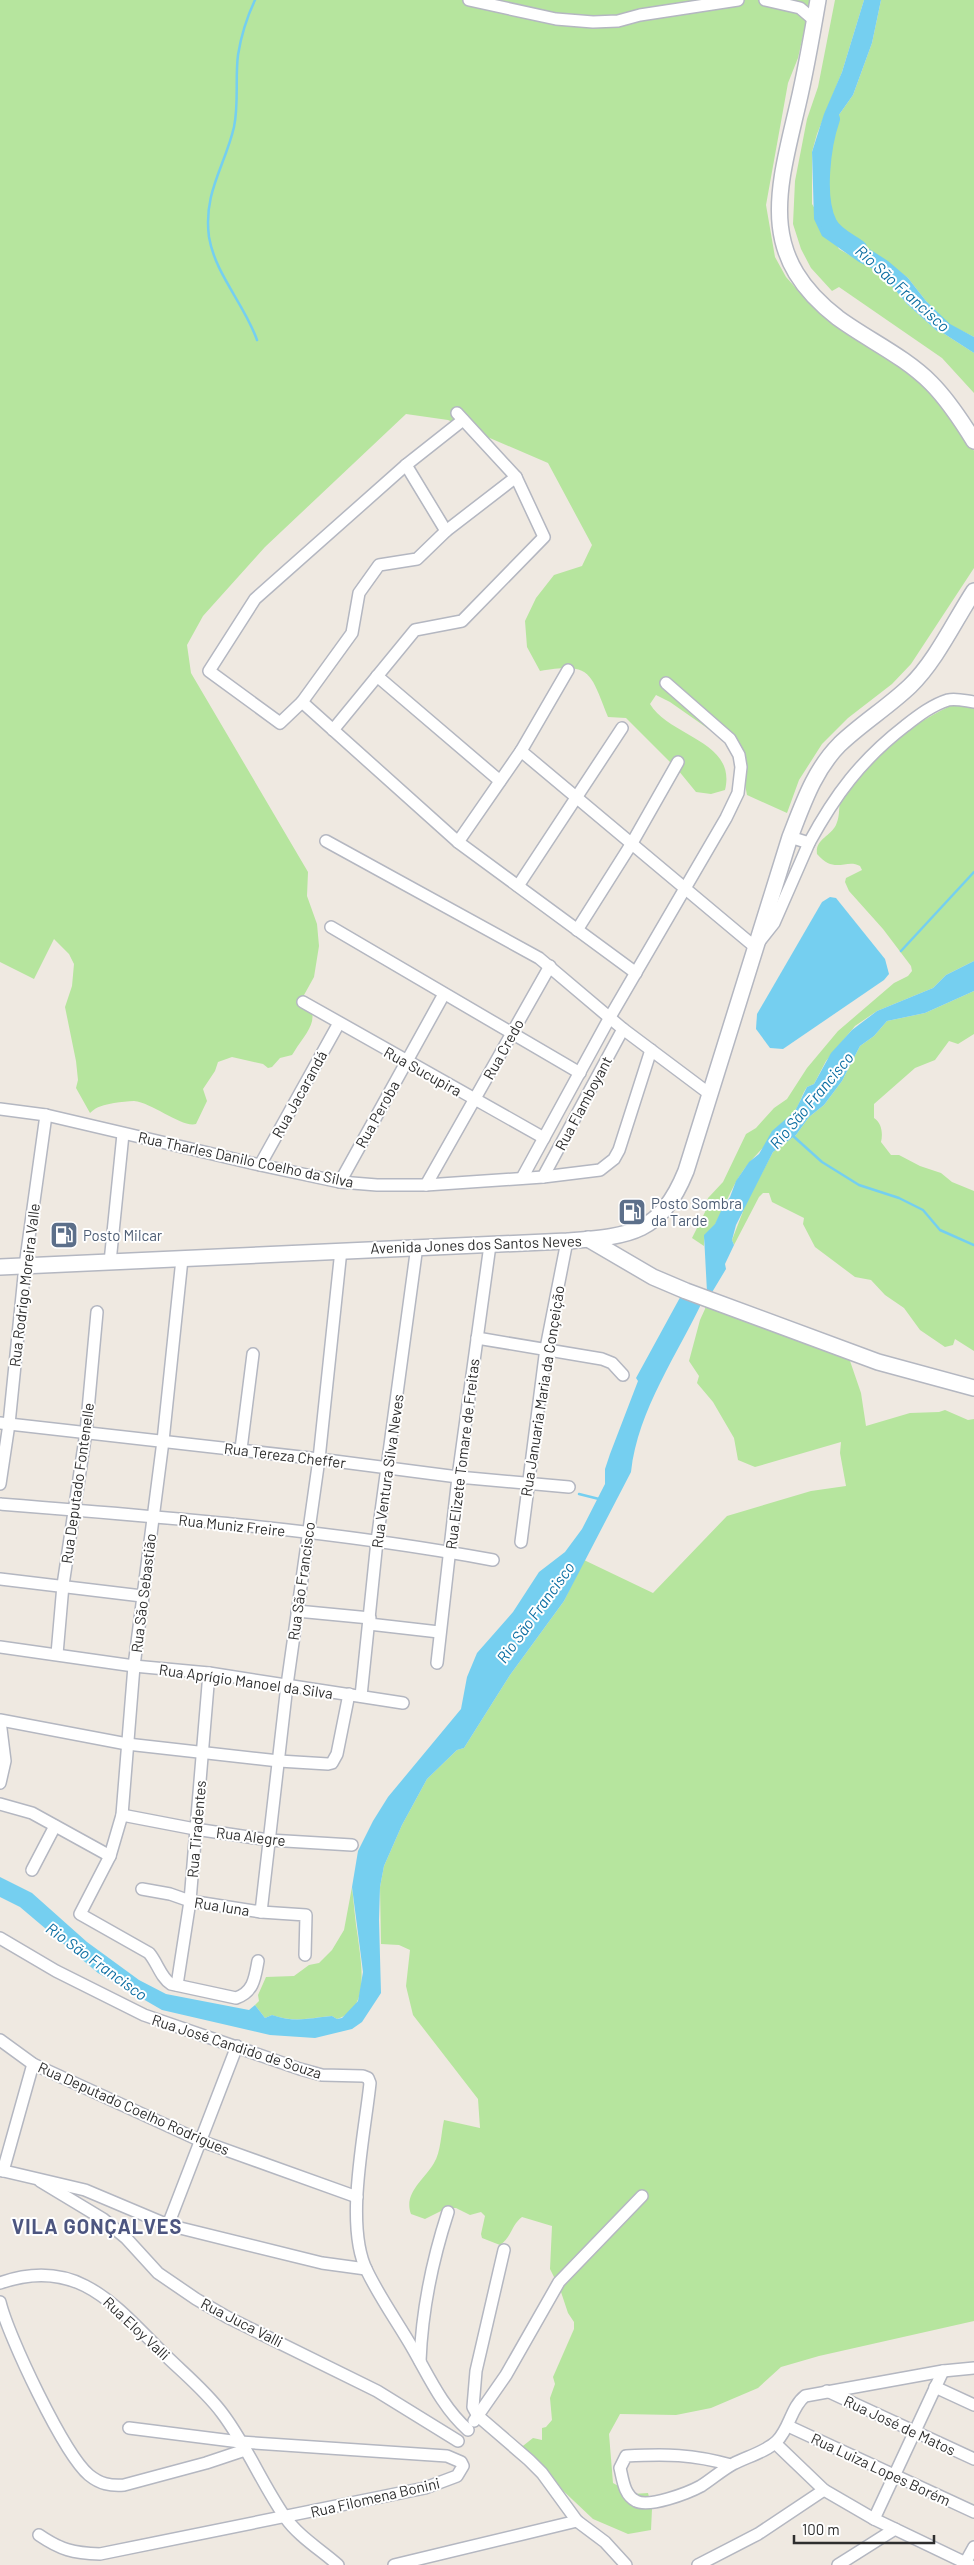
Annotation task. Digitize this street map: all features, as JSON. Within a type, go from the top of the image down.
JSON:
[{"type":"main road","points":[[818,0],[779,183],[778,215],[788,256],[805,287],[820,303],[930,382],[954,408],[974,440]]},
{"type":"main road","name":"Avenida Jones dos Santos Neves","points":[[0,1267],[417,1246],[566,1241],[626,1235],[645,1227],[662,1214],[676,1195],[711,1095],[790,837],[810,787],[822,766],[840,744],[911,685],[929,662],[974,591]]},
{"type":"main road","points":[[588,1239],[652,1277],[706,1299],[878,1362],[974,1388]]},
{"type":"street","points":[[469,0],[556,19],[593,22],[618,20],[738,0]]},
{"type":"street","points":[[765,0],[800,8],[814,20]]},
{"type":"street","points":[[333,730],[415,630],[462,621],[544,538],[516,477],[460,416],[255,599],[209,671],[280,723],[302,702],[352,633],[359,593],[379,566],[417,559],[446,531],[516,477]]},
{"type":"street","points":[[406,465],[446,531]]},
{"type":"street","points":[[458,842],[521,751],[568,670]]},
{"type":"street","points":[[377,676],[500,781]]},
{"type":"street","points":[[522,1178],[610,1017],[726,818],[738,793],[741,767],[739,755],[730,739],[666,683]]},
{"type":"street","points":[[521,751],[755,947],[774,923],[809,844],[840,791],[872,753],[919,716],[939,704],[949,699],[974,702]]},
{"type":"street","points":[[302,702],[458,842],[636,973]]},
{"type":"street","points":[[518,886],[622,728]]},
{"type":"street","points":[[576,930],[632,843],[678,762]]},
{"type":"street","points":[[790,837],[809,844]]},
{"type":"street","points":[[326,841],[528,952],[550,966],[623,1029],[711,1095]]},
{"type":"street","points":[[331,927],[580,1073]]},
{"type":"street","name":"Rua Credo","points":[[426,1185],[550,966]]},
{"type":"street","name":"Rua Peroba","points":[[340,1182],[444,994]]},
{"type":"street","name":"Rua Sucupira","points":[[303,1002],[406,1062],[544,1138]]},
{"type":"street","name":"Rua Jacarandá","points":[[260,1165],[339,1023]]},
{"type":"street","name":"Rua Flamboyant","points":[[543,1177],[623,1029]]},
{"type":"street","name":"Rua Tharles Danilo Coelho da Silva","points":[[0,1109],[46,1116],[340,1182],[376,1185],[426,1185],[543,1177],[600,1170],[614,1159],[620,1150],[651,1050]]},
{"type":"street","name":"Rua Rodrigo Moreira Valle","points":[[0,1484],[4,1424],[46,1116]]},
{"type":"street","points":[[110,1262],[123,1134]]},
{"type":"street","name":"Rua Januaria Maria da Conçeição","points":[[521,1542],[546,1348],[566,1241]]},
{"type":"street","name":"Rua Elizete Tomare de Freitas","points":[[436,1663],[458,1477],[490,1245]]},
{"type":"street","name":"Rua Ventura Silva Neves","points":[[279,1761],[328,1764],[332,1762],[337,1754],[355,1695],[370,1621],[377,1541],[417,1246]]},
{"type":"street","name":"Rua São Francisco","points":[[261,1912],[287,1685],[319,1458],[341,1250]]},
{"type":"street","name":"Rua São Sebastião","points":[[177,1985],[167,1981],[156,1961],[137,1944],[82,1918],[80,1913],[110,1856],[122,1815],[134,1666],[163,1441],[182,1259]]},
{"type":"street","name":"Rua Deputado Fontenelle","points":[[56,1654],[63,1585],[86,1432],[97,1312]]},
{"type":"street","points":[[477,1338],[546,1348],[608,1360],[623,1375]]},
{"type":"street","points":[[241,1449],[253,1354]]},
{"type":"street","name":"Rua Tereza Cheffer","points":[[4,1424],[319,1458],[458,1477],[569,1487]]},
{"type":"street","name":"Rua Muniz Freire","points":[[0,1504],[308,1533],[377,1541],[493,1560]]},
{"type":"street","points":[[0,1578],[142,1596]]},
{"type":"street","points":[[297,1611],[439,1632]]},
{"type":"street","name":"Rua Aprígio Manoel da Silva","points":[[0,1647],[134,1666],[209,1673],[403,1703]]},
{"type":"street","name":"Rua Tiradentes","points":[[177,1985],[190,1901],[195,1829],[204,1752],[209,1673]]},
{"type":"street","points":[[0,1783],[5,1761],[0,1721],[127,1744],[279,1761]]},
{"type":"street","points":[[0,1804],[24,1810],[110,1856]]},
{"type":"street","name":"Rua Alegre","points":[[122,1815],[195,1829],[270,1840],[352,1845]]},
{"type":"street","points":[[32,1870],[55,1826]]},
{"type":"street","name":"Rua Iuna","points":[[142,1889],[170,1894],[190,1901],[261,1912],[304,1915],[307,1917],[305,1955]]},
{"type":"street","name":"Rua José Candido de Souza","points":[[0,1938],[112,2001],[144,2015],[300,2069],[322,2075],[363,2076],[368,2078],[370,2083],[357,2197]]},
{"type":"street","points":[[177,1985],[236,1998],[243,1996],[254,1982],[258,1961]]},
{"type":"street","name":"Rua Deputado Coelho Rodrigues","points":[[0,2040],[33,2064],[200,2141],[357,2197]]},
{"type":"street","points":[[168,2225],[236,2046]]},
{"type":"street","points":[[33,2064],[1,2170],[101,2196],[168,2225],[322,2263],[366,2270]]},
{"type":"street","name":"Rua Juca Valli","points":[[40,2181],[103,2219],[126,2238],[158,2273],[196,2299],[227,2317],[377,2391],[458,2442]]},
{"type":"street","points":[[447,2456],[468,2430],[506,2375],[559,2282],[642,2196]]},
{"type":"street","points":[[357,2197],[357,2226],[366,2270],[450,2411],[468,2430]]},
{"type":"street","points":[[420,2361],[421,2332],[430,2276],[448,2212]]},
{"type":"street","points":[[504,2250],[476,2371],[473,2407],[478,2416],[542,2473],[577,2521],[605,2542],[626,2565]]},
{"type":"street","name":"Rua Eloy Valli","points":[[0,2283],[30,2275],[48,2276],[72,2281],[108,2298],[195,2382],[222,2413],[285,2517],[338,2565]]},
{"type":"street","points":[[0,2302],[16,2344],[45,2407],[78,2465],[99,2482],[112,2486],[124,2485],[206,2463],[243,2446]]},
{"type":"street","points":[[731,2465],[701,2456],[670,2454],[626,2456],[620,2468],[627,2494],[637,2502],[644,2504],[682,2495],[700,2486],[731,2465],[775,2443],[788,2426],[801,2399],[827,2391],[943,2371],[974,2368]]},
{"type":"street","points":[[874,2519],[943,2371]]},
{"type":"street","points":[[935,2387],[974,2405]]},
{"type":"street","name":"Rua José de Matos","points":[[827,2391],[974,2459]]},
{"type":"street","name":"Rua Luiza Lopes Borém","points":[[788,2426],[974,2512]]},
{"type":"street","name":"Rua Filomena Bonini","points":[[39,2534],[54,2546],[74,2553],[100,2554],[425,2488],[457,2476],[463,2466],[461,2462],[447,2456],[243,2446],[128,2428]]},
{"type":"street","points":[[775,2443],[824,2490],[874,2519],[967,2564],[974,2547]]},
{"type":"street","points":[[698,2565],[758,2534],[824,2490]]},
{"type":"street","points":[[394,2565],[577,2521]]},
{"type":"street","points":[[838,2565],[895,2529]]},
{"type":"green space","points":[[0,0],[811,0],[798,58],[788,83],[766,205],[775,257],[786,277],[811,305],[917,375],[963,425],[974,451],[974,568],[911,664],[892,684],[848,718],[822,744],[799,780],[787,813],[747,795],[743,774],[727,742],[670,702],[656,695],[650,704],[659,715],[712,750],[721,761],[726,774],[725,790],[711,794],[696,792],[678,770],[626,718],[608,717],[597,690],[587,674],[570,668],[540,671],[527,647],[525,621],[536,598],[554,575],[582,566],[592,545],[548,463],[448,420],[406,414],[265,547],[203,616],[187,645],[191,673],[308,872],[307,896],[317,924],[319,946],[314,977],[304,995],[312,1012],[311,1025],[292,1055],[280,1058],[272,1067],[268,1068],[263,1064],[232,1057],[218,1062],[215,1071],[203,1089],[207,1101],[196,1124],[183,1122],[150,1106],[134,1101],[104,1105],[90,1113],[76,1088],[78,1080],[76,1061],[65,1007],[72,986],[74,964],[69,954],[54,939],[34,979],[0,962]]},
{"type":"green space","points":[[835,0],[864,0],[842,72],[817,134],[812,152],[812,204],[839,249],[881,273],[907,304],[937,331],[974,353],[974,393],[942,358],[839,287],[832,291],[811,268],[801,249],[793,224],[795,181],[807,119],[818,87]]},
{"type":"green space","points":[[881,0],[974,0],[974,337],[950,325],[926,301],[908,278],[857,241],[830,230],[823,222],[820,195],[823,147],[836,119],[853,95],[872,43]]},
{"type":"green space","points":[[953,705],[974,708],[974,961],[946,975],[933,988],[877,1011],[855,1026],[826,1061],[814,1084],[807,1087],[790,1118],[744,1170],[716,1223],[706,1236],[704,1246],[692,1238],[705,1212],[708,1198],[723,1182],[746,1134],[756,1128],[774,1108],[787,1099],[807,1068],[838,1031],[894,983],[908,976],[912,971],[911,966],[883,929],[849,891],[845,882],[846,878],[862,870],[860,866],[855,864],[829,864],[817,854],[817,849],[821,841],[836,825],[842,794],[845,789],[895,741],[922,722]]},
{"type":"green space","points":[[974,991],[974,1034],[958,1044],[949,1041],[935,1060],[915,1068],[874,1104],[874,1118],[879,1123],[881,1129],[881,1142],[891,1155],[899,1155],[920,1166],[941,1173],[952,1182],[974,1191],[974,1351],[955,1339],[953,1345],[945,1347],[920,1330],[904,1308],[885,1295],[871,1280],[855,1277],[815,1247],[803,1224],[804,1218],[772,1202],[769,1193],[763,1193],[759,1197],[734,1245],[732,1240],[747,1201],[773,1152],[796,1135],[809,1117],[824,1105],[842,1081],[860,1046],[874,1036],[887,1021],[925,1013]]},
{"type":"green space","points":[[706,1299],[849,1358],[861,1393],[866,1426],[910,1413],[945,1410],[968,1420],[974,1419],[974,2321],[819,2356],[781,2367],[758,2388],[711,2408],[676,2415],[620,2414],[609,2434],[613,2483],[633,2494],[648,2493],[652,2509],[651,2530],[628,2534],[593,2519],[519,2449],[533,2438],[542,2440],[542,2428],[546,2427],[552,2420],[550,2398],[555,2384],[553,2377],[574,2329],[574,2322],[568,2313],[560,2289],[550,2269],[552,2226],[522,2217],[516,2223],[507,2239],[500,2245],[482,2238],[481,2234],[485,2216],[481,2212],[470,2215],[456,2208],[447,2208],[425,2219],[411,2214],[409,2206],[412,2193],[436,2159],[444,2120],[480,2128],[478,2099],[413,2015],[406,1986],[410,1950],[399,1945],[381,1944],[380,1887],[384,1866],[402,1825],[427,1779],[457,1750],[464,1748],[510,1675],[564,1601],[584,1560],[653,1593],[727,1516],[811,1491],[846,1486],[840,1453],[841,1442],[755,1467],[738,1460],[734,1438],[713,1402],[697,1383],[699,1376],[689,1361],[700,1320],[705,1309]]},
{"type":"green space","points":[[352,1887],[362,1972],[359,1996],[355,2006],[348,2014],[337,2019],[332,2016],[288,2019],[272,2015],[265,2018],[255,2005],[259,2001],[258,1995],[266,1977],[294,1976],[309,1965],[319,1963],[332,1950],[344,1930]]},
{"type":"water","points":[[864,0],[881,0],[872,43],[853,95],[836,119],[823,147],[820,195],[823,222],[830,230],[857,241],[888,261],[908,278],[926,301],[950,324],[974,337],[974,353],[937,331],[907,304],[881,273],[859,262],[822,236],[814,219],[812,152],[824,114],[842,72]]},
{"type":"water","points":[[830,897],[836,898],[885,959],[889,974],[884,980],[783,1049],[770,1048],[756,1029],[757,1014],[822,902]]},
{"type":"water","points":[[974,961],[974,991],[925,1013],[887,1021],[874,1036],[860,1046],[842,1081],[824,1105],[809,1117],[796,1135],[773,1152],[736,1225],[732,1240],[734,1245],[725,1264],[726,1269],[711,1294],[707,1292],[704,1235],[715,1224],[730,1197],[736,1181],[749,1162],[759,1154],[772,1131],[795,1111],[807,1087],[814,1084],[831,1053],[852,1030],[877,1011],[933,988],[946,975]]},
{"type":"water","points":[[683,1292],[704,1298],[650,1404],[635,1449],[631,1472],[564,1601],[510,1675],[464,1748],[457,1750],[427,1779],[402,1825],[384,1866],[380,1887],[381,1993],[362,2022],[352,2029],[315,2038],[270,2035],[162,2010],[98,1973],[20,1907],[0,1897],[0,1877],[32,1893],[87,1942],[139,1980],[166,1994],[249,2010],[255,2005],[265,2018],[272,2015],[288,2019],[332,2016],[337,2019],[342,2018],[358,2001],[363,1972],[352,1887],[358,1851],[388,1797],[461,1709],[467,1677],[477,1653],[513,1612],[539,1572],[565,1552],[582,1529],[605,1484],[605,1469],[638,1381],[636,1378]]},
{"type":"waterway","points":[[255,0],[249,13],[238,55],[234,127],[212,193],[208,221],[209,237],[217,264],[252,327],[257,340]]},
{"type":"waterway","name":"Rio São Francisco","points":[[832,119],[822,171],[825,212],[834,231],[859,248]]},
{"type":"waterway","points":[[901,951],[974,872]]},
{"type":"waterway","points":[[792,1135],[822,1162],[859,1185],[899,1198],[923,1210],[940,1230],[974,1245]]},
{"type":"waterway","points":[[579,1494],[599,1499]]},
{"type":"place","name":"Posto Sombra da Tarde","points":[[632,1212]]},
{"type":"place","name":"Posto Milcar","points":[[64,1235]]},
{"type":"district","name":"VILA GONÇALVES","points":[[97,2226]]}]
